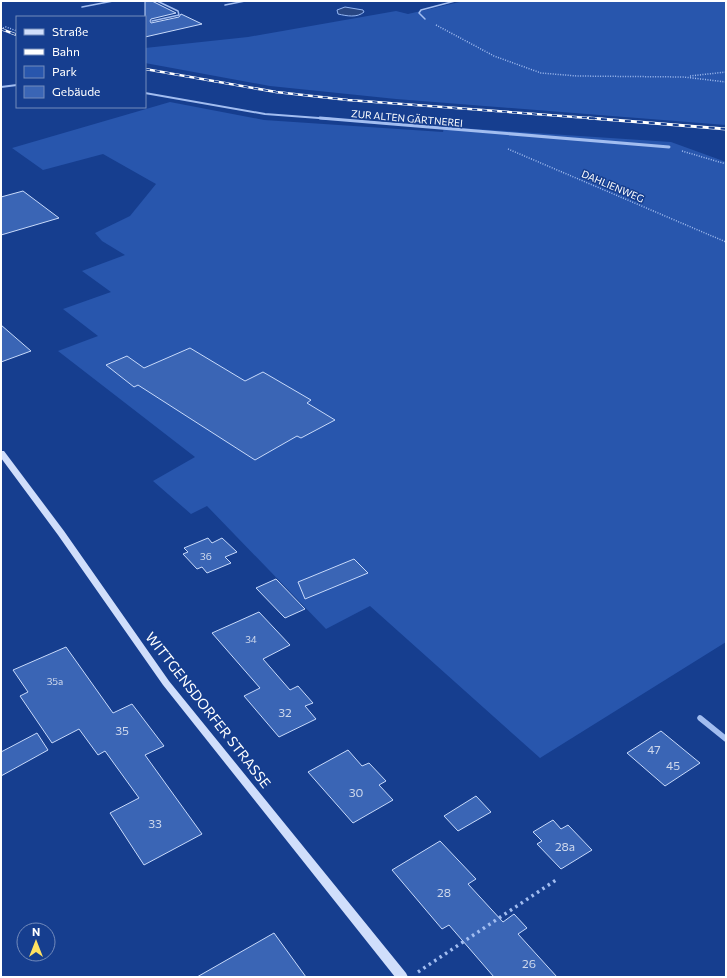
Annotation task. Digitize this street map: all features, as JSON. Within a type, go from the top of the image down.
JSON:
[{"type":"street","points":[[1,87],[16,85]]},
{"type":"street","name":"ZUR ALTEN GÄRTNEREI","points":[[146,93],[265,114],[669,147]]},
{"type":"street","name":"WITTGENSDORFER STRASSE","points":[[1,453],[61,534],[166,683],[402,977]]},
{"type":"street","points":[[700,718],[726,739]]},
{"type":"lane","points":[[82,7],[113,1]]},
{"type":"lane","points":[[152,21],[179,15],[178,11],[157,1]]},
{"type":"lane","points":[[225,5],[245,1]]},
{"type":"lane","points":[[425,19],[419,13],[420,10],[455,1]]},
{"type":"path","points":[[425,19],[455,36],[511,63],[530,70],[563,75],[618,78],[682,77],[726,72]]},
{"type":"path","points":[[3,28],[6,27],[16,31]]},
{"type":"path","points":[[682,77],[726,82]]},
{"type":"path","name":"DAHLIENWEG","points":[[502,146],[726,242]]},
{"type":"path","points":[[669,147],[726,164]]},
{"type":"path","points":[[416,973],[556,880]]},
{"type":"green space","points":[[464,1],[726,1],[726,125],[396,99],[270,86],[146,63],[146,48],[248,37],[396,11],[408,14]]},
{"type":"green space","points":[[170,102],[264,120],[443,132],[444,127],[671,142],[726,162],[726,642],[540,758],[370,606],[326,629],[207,506],[191,514],[153,481],[195,457],[58,351],[98,336],[63,309],[111,292],[82,271],[125,255],[102,241],[95,233],[130,216],[156,184],[103,154],[43,170],[12,148]]},
{"type":"shaded area","points":[[345,7],[363,10],[364,12],[355,16],[338,14],[337,10]]},
{"type":"building","points":[[145,1],[152,1],[176,13],[151,19],[151,23],[179,17],[181,14],[202,24],[146,37]]},
{"type":"building","points":[[23,191],[59,218],[1,235],[1,197]]},
{"type":"building","points":[[1,325],[31,351],[1,362]]},
{"type":"building","points":[[190,348],[245,381],[263,372],[311,400],[307,403],[335,420],[301,438],[297,436],[255,460],[138,385],[134,387],[106,365],[127,356],[144,368]]},
{"type":"building","points":[[208,538],[212,543],[222,538],[237,552],[225,557],[231,563],[207,573],[202,567],[197,569],[183,554],[188,552],[184,548]]},
{"type":"building","points":[[354,559],[368,573],[305,599],[298,582]]},
{"type":"building","points":[[276,579],[305,609],[285,618],[256,588]]},
{"type":"building","points":[[259,612],[290,645],[263,659],[290,690],[298,686],[313,703],[305,706],[316,719],[279,737],[244,696],[260,688],[212,633]]},
{"type":"building","points":[[66,647],[113,713],[132,704],[164,746],[145,755],[202,834],[144,865],[110,813],[139,798],[105,751],[98,755],[79,729],[52,743],[20,696],[28,692],[13,670]]},
{"type":"building","points":[[661,731],[700,763],[665,786],[627,753]]},
{"type":"building","points":[[37,733],[48,750],[1,776],[1,752]]},
{"type":"building","points":[[348,750],[362,766],[369,763],[386,781],[379,785],[393,800],[353,823],[308,772]]},
{"type":"building","points":[[476,796],[491,812],[458,831],[444,816]]},
{"type":"building","points":[[553,820],[561,829],[568,825],[592,850],[561,869],[537,844],[542,841],[533,832]]},
{"type":"building","points":[[440,841],[476,879],[468,884],[503,922],[514,914],[527,928],[518,934],[557,977],[494,977],[449,925],[442,929],[392,870]]},
{"type":"building","points":[[274,933],[306,977],[197,977]]},
{"type":"railway","points":[[1,29],[16,35]]},
{"type":"railway","points":[[146,69],[276,92],[348,100],[594,118]]},
{"type":"railway","points":[[589,118],[594,118]]},
{"type":"railway","points":[[594,118],[602,119]]},
{"type":"railway","points":[[594,118],[726,129]]}]
